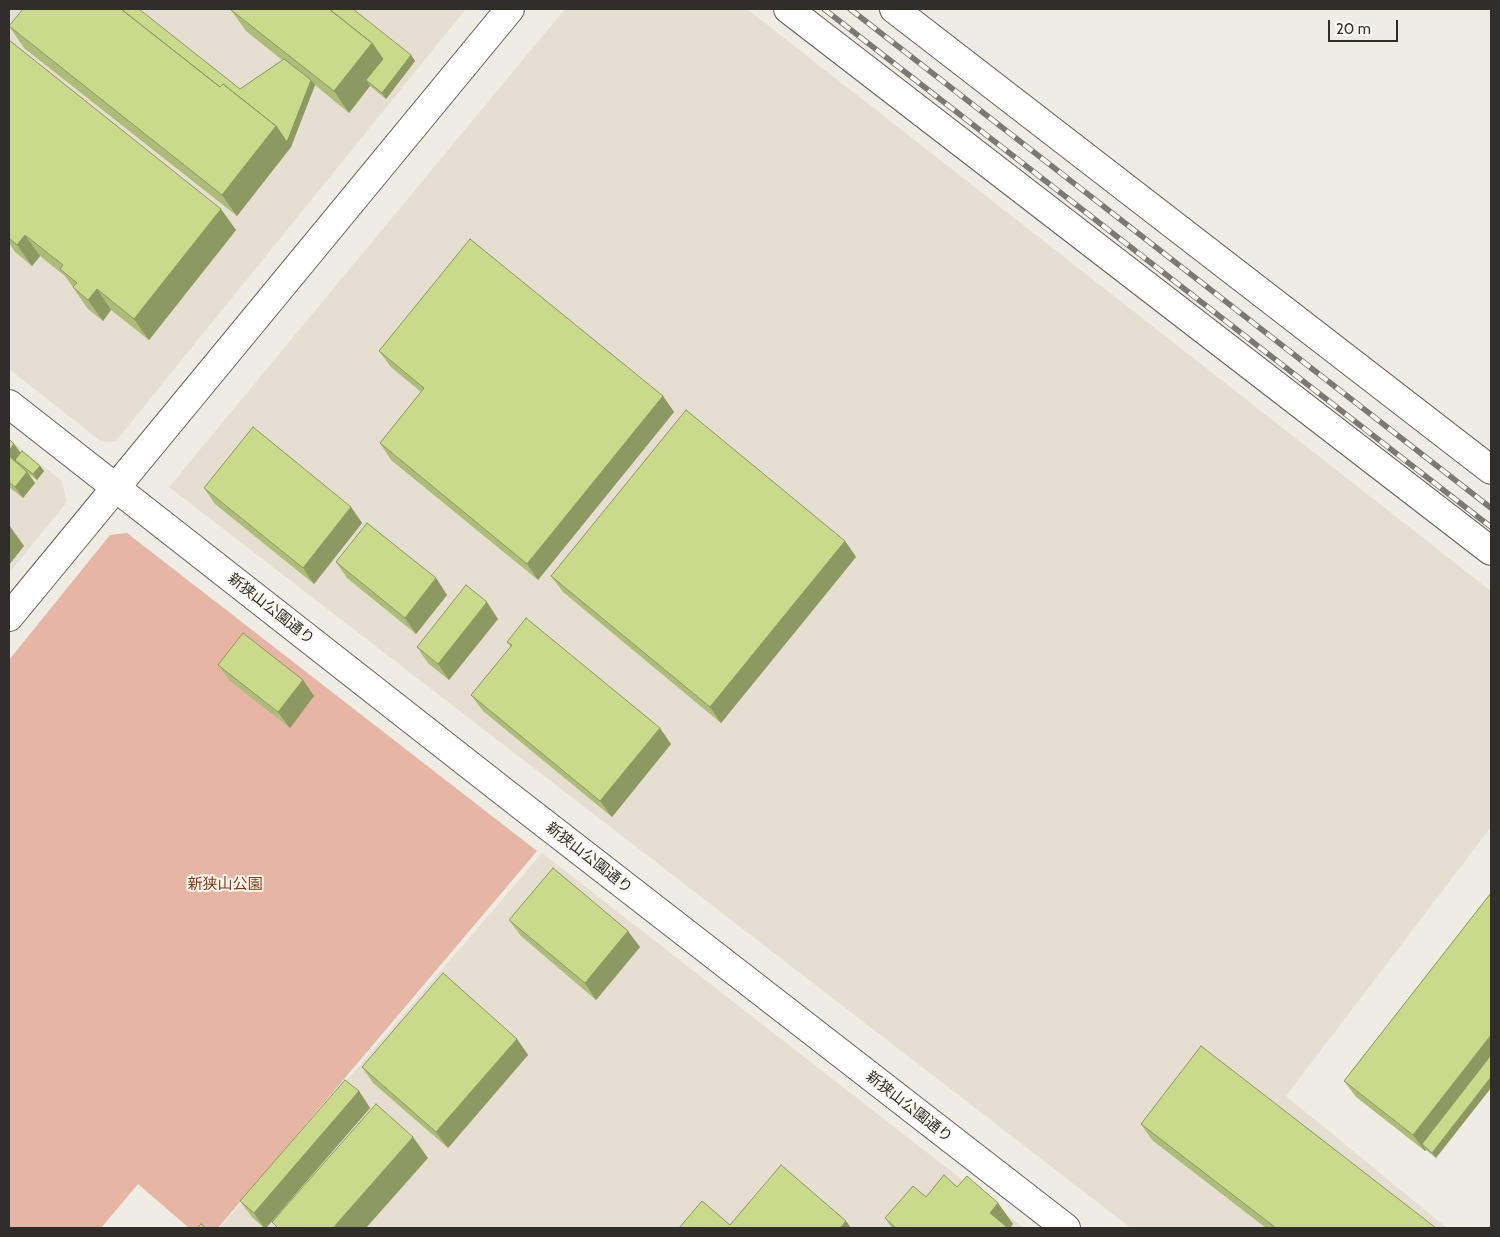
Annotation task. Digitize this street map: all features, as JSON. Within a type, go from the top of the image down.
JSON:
[{"type":"street","points":[[9,616],[114,486],[510,9]]},
{"type":"street","points":[[788,9],[1491,551]]},
{"type":"street","points":[[894,9],[1491,470]]},
{"type":"street","name":"新狭山公園通り","points":[[9,404],[1066,1228]]},
{"type":"shaded area","points":[[9,9],[466,9],[116,441],[102,442],[9,369]]},
{"type":"shaded area","points":[[565,9],[747,9],[1491,591],[1491,827],[1286,1096],[1447,1228],[1131,1228],[169,487]]},
{"type":"shaded area","points":[[9,439],[62,481],[67,502],[9,573]]},
{"type":"shaded area","points":[[542,853],[1024,1228],[220,1228]]},
{"type":"green space","name":"新狭山公園","points":[[127,533],[537,851],[218,1228],[189,1228],[138,1184],[101,1228],[9,1228],[9,660],[110,535]]},
{"type":"building","points":[[23,9],[121,9],[220,87],[223,84],[276,126],[222,195],[9,26]]},
{"type":"building","points":[[121,9],[139,9],[240,89],[284,59],[311,80],[287,142],[276,126],[223,84],[220,87]]},
{"type":"building","points":[[232,9],[329,9],[372,43],[334,91]]},
{"type":"building","points":[[329,9],[353,9],[411,55],[382,93],[366,80],[383,59],[372,43]]},
{"type":"building","points":[[9,40],[221,209],[134,319],[97,289],[88,300],[73,287],[77,283],[60,269],[63,265],[25,235],[17,245],[9,238]]},
{"type":"building","points":[[470,239],[663,396],[527,564],[380,443],[424,388],[379,351]]},
{"type":"building","points":[[686,410],[845,541],[710,707],[551,576]]},
{"type":"building","points":[[253,427],[351,507],[303,568],[204,488]]},
{"type":"building","points":[[9,439],[14,444],[9,451]]},
{"type":"building","points":[[22,451],[40,466],[33,474],[15,460]]},
{"type":"building","points":[[9,456],[27,472],[15,487],[9,482]]},
{"type":"building","points":[[367,523],[436,578],[405,618],[336,562]]},
{"type":"building","points":[[466,585],[487,602],[438,664],[417,647]]},
{"type":"building","points":[[526,618],[660,728],[600,801],[471,695],[512,645],[507,642]]},
{"type":"building","points":[[243,633],[303,680],[278,712],[218,665]]},
{"type":"building","points":[[553,868],[628,931],[585,983],[509,920]]},
{"type":"building","points":[[1491,893],[1491,1035],[1413,1135],[1344,1081]]},
{"type":"building","points":[[443,973],[517,1039],[436,1132],[362,1067]]},
{"type":"building","points":[[1201,1046],[1436,1228],[1276,1228],[1141,1124]]},
{"type":"building","points":[[1491,1055],[1491,1077],[1432,1153],[1422,1144]]},
{"type":"building","points":[[345,1080],[359,1091],[254,1213],[240,1201]]},
{"type":"building","points":[[376,1104],[413,1137],[333,1228],[278,1228],[272,1222]]},
{"type":"building","points":[[781,1165],[846,1221],[840,1228],[679,1228],[702,1201],[730,1225]]},
{"type":"building","points":[[944,1175],[957,1187],[967,1176],[998,1203],[990,1213],[1008,1228],[896,1228],[885,1218],[913,1186],[926,1197]]},
{"type":"building","points":[[201,1224],[206,1228],[197,1228]]},
{"type":"railway","points":[[824,9],[1491,527]]},
{"type":"railway","points":[[850,9],[1491,508]]}]
